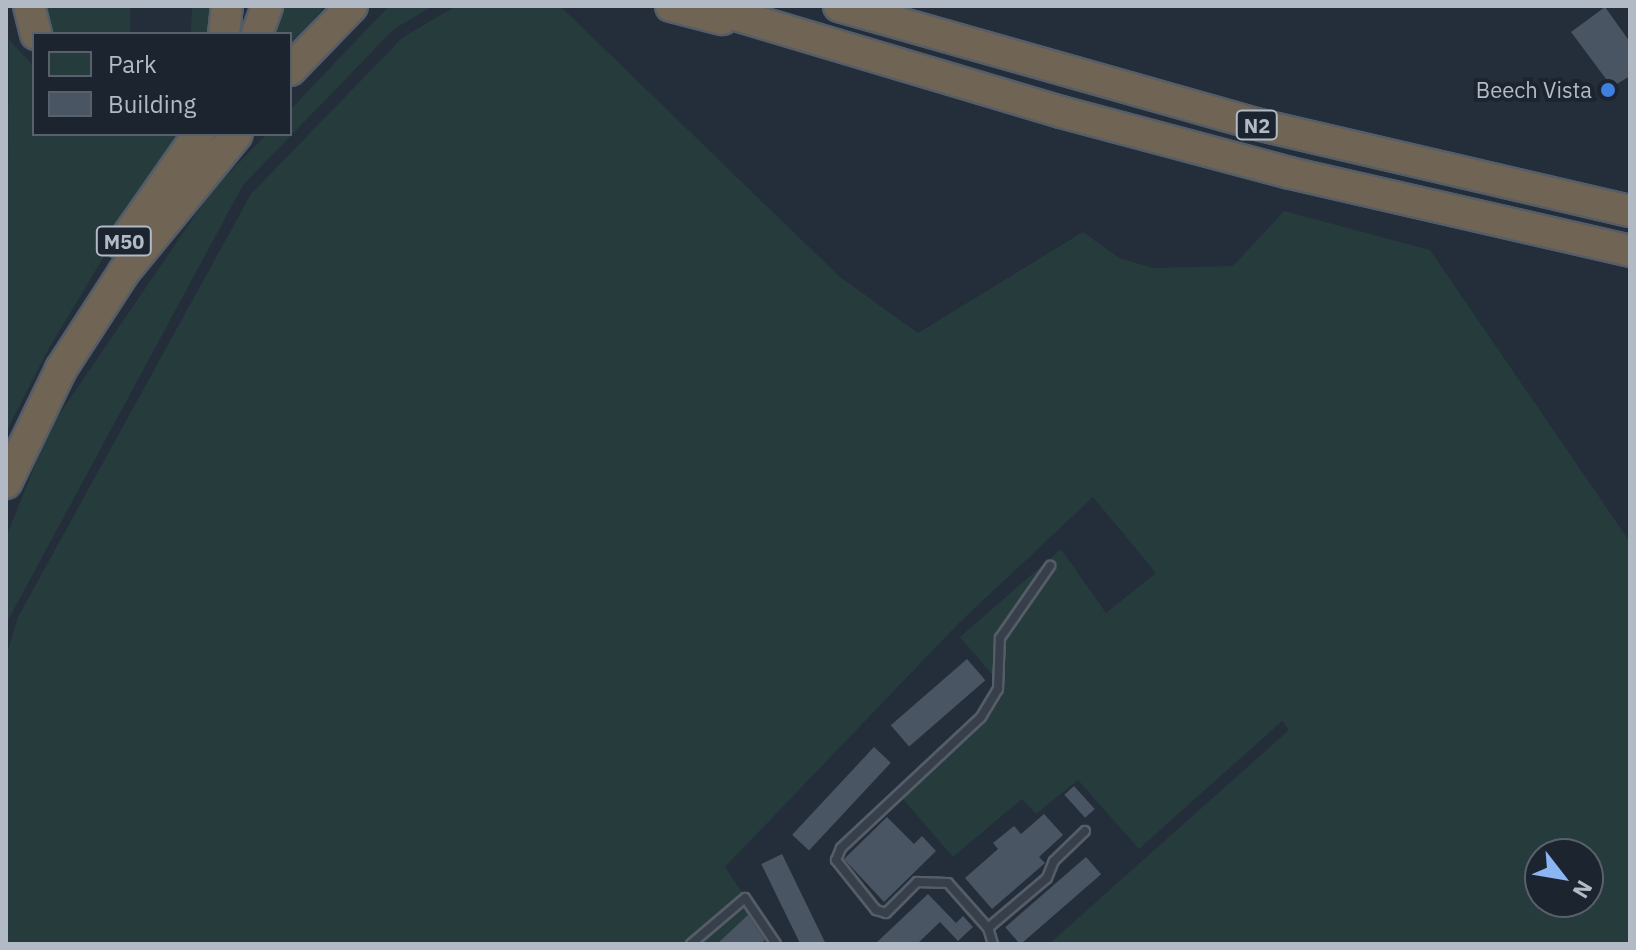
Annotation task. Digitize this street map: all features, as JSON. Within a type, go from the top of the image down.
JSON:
[{"type":"highway","points":[[29,6],[36,32]]},
{"type":"highway","points":[[224,32],[227,6]]},
{"type":"highway","points":[[258,32],[267,6]]},
{"type":"highway","points":[[292,68],[352,6]]},
{"type":"highway","points":[[671,6],[802,37]]},
{"type":"highway","name":"N2","points":[[705,6],[802,37],[1290,173],[1630,251]]},
{"type":"highway","name":"N2","points":[[839,6],[1256,124],[1630,211]]},
{"type":"highway","name":"M50","points":[[6,452],[56,351],[119,248],[198,136]]},
{"type":"highway","points":[[6,483],[61,369],[124,272],[235,136]]},
{"type":"lane","points":[[993,944],[988,928],[948,883],[938,879],[917,882],[886,913],[876,910],[836,860],[841,848],[981,717],[998,689],[1000,638],[1050,566]]},
{"type":"lane","points":[[988,928],[1047,878],[1054,861],[1085,831]]},
{"type":"lane","points":[[691,944],[745,898],[776,944]]},
{"type":"green space","points":[[44,6],[130,6],[130,32],[44,32]]},
{"type":"green space","points":[[192,6],[215,6],[208,32],[191,32]]},
{"type":"green space","points":[[284,6],[325,6],[292,46],[292,32],[277,32]]},
{"type":"green space","points":[[389,6],[433,6],[394,29],[292,134],[292,108]]},
{"type":"green space","points":[[456,6],[562,8],[840,277],[918,333],[1083,232],[1119,258],[1153,268],[1233,266],[1284,211],[1430,250],[1630,542],[1630,944],[1049,944],[1289,730],[1282,721],[1139,849],[1078,780],[1036,814],[1022,799],[953,857],[903,799],[988,716],[1003,687],[960,637],[1061,549],[1106,613],[1156,573],[1093,497],[959,623],[725,867],[776,944],[6,944],[6,657],[18,617],[251,194],[402,38]]},
{"type":"green space","points":[[9,40],[32,64],[32,136],[184,136],[146,186],[48,350],[6,432]]},
{"type":"green space","points":[[265,136],[290,136],[243,185],[6,624],[6,537],[50,428],[213,189]]},
{"type":"building","points":[[1605,7],[1630,42],[1630,76],[1612,87],[1571,32]]},
{"type":"building","points":[[967,659],[985,680],[909,746],[891,725]]},
{"type":"building","points":[[874,747],[891,763],[809,850],[792,835]]},
{"type":"building","points":[[1074,786],[1095,809],[1085,818],[1064,795]]},
{"type":"building","points":[[1044,814],[1063,835],[1039,857],[1045,863],[992,909],[965,878],[998,849],[993,843],[1014,826],[1021,834]]},
{"type":"building","points":[[887,817],[914,844],[922,836],[936,851],[884,902],[844,859]]},
{"type":"building","points":[[782,854],[826,944],[800,944],[761,864]]},
{"type":"building","points":[[1086,857],[1101,874],[1021,944],[1005,927]]},
{"type":"building","points":[[928,894],[956,923],[963,916],[973,927],[958,941],[940,922],[917,944],[875,944]]},
{"type":"building","points":[[748,915],[765,940],[760,944],[717,944]]},
{"type":"place","name":"Beech Vista","points":[[1608,90]]}]
